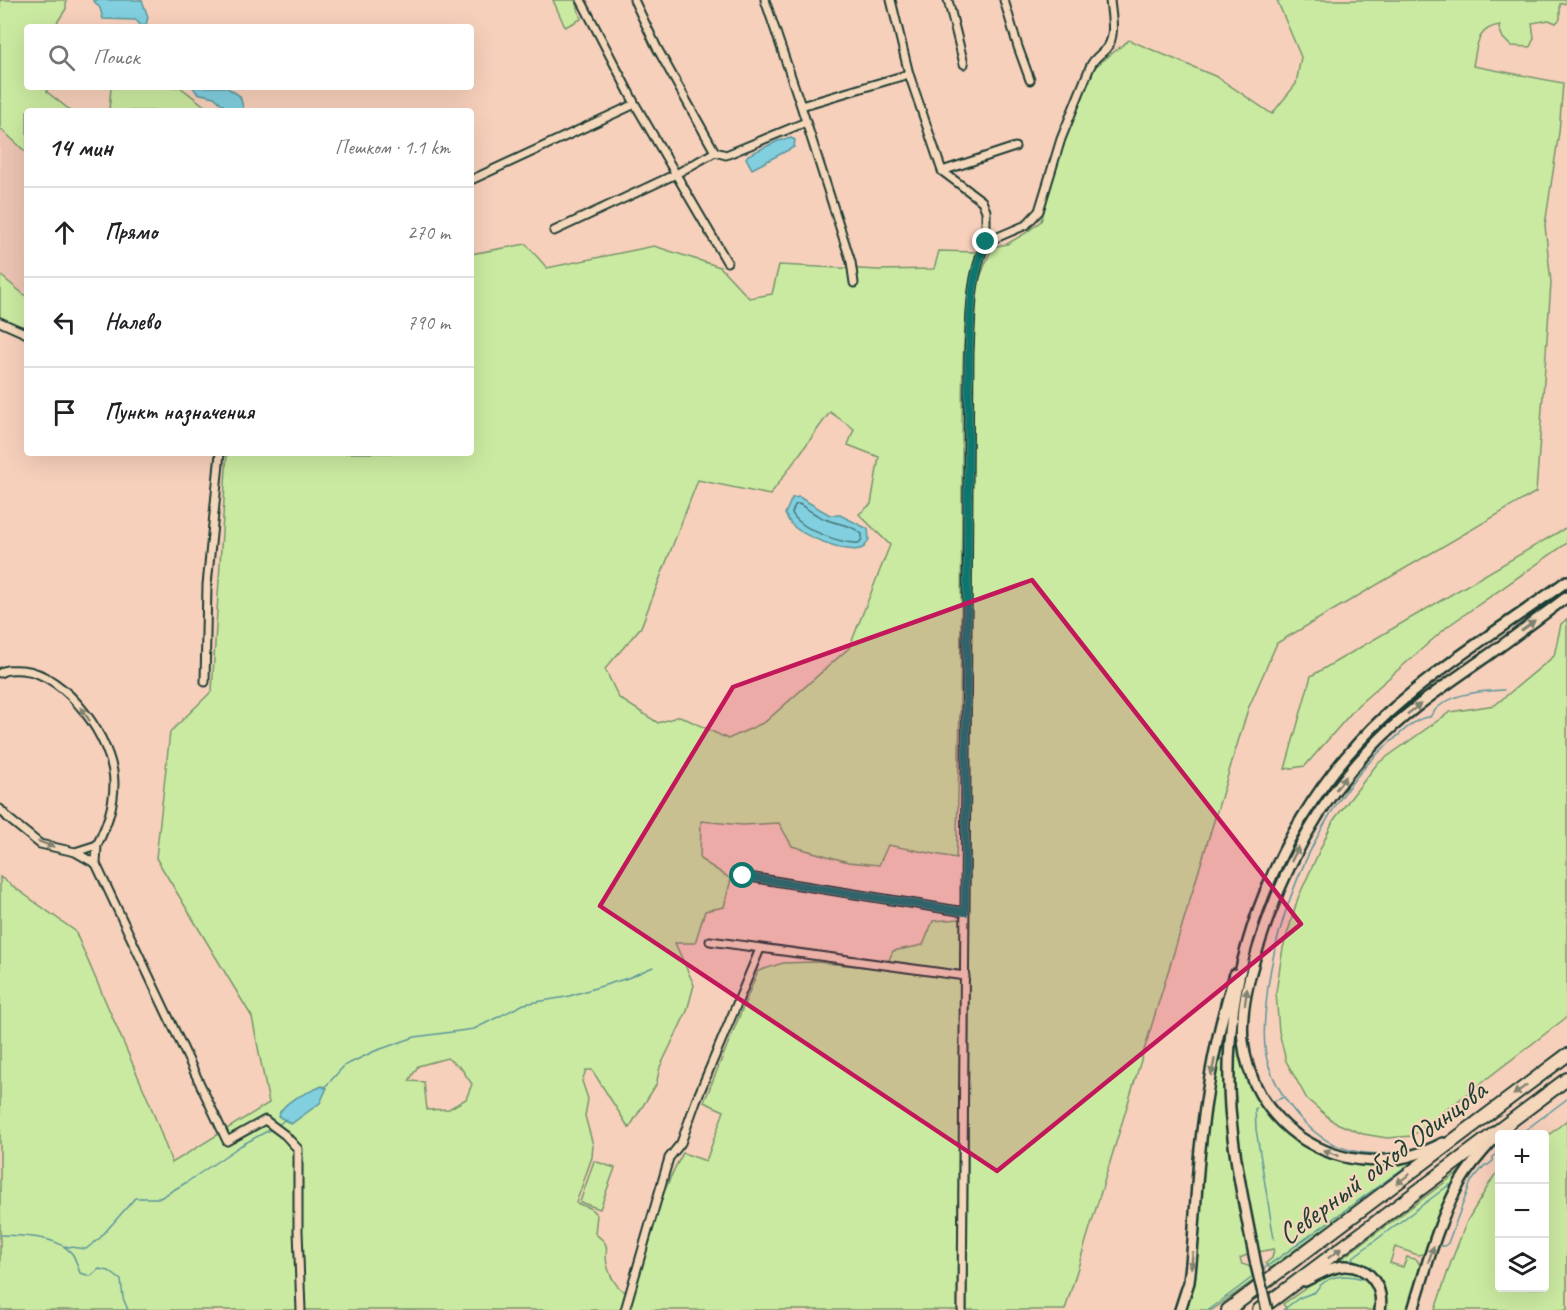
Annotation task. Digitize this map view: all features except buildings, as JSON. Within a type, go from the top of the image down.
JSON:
[{"type":"highway","name":"Северный обход Одинцова","points":[[1228,1310],[1567,1055]]},
{"type":"highway","name":"Северный обход Одинцова","points":[[1259,1310],[1269,1305],[1567,1078]]},
{"type":"street","points":[[581,0],[635,104],[727,262]]},
{"type":"street","points":[[634,0],[657,48],[715,152]]},
{"type":"street","points":[[765,0],[851,262],[854,283]]},
{"type":"street","points":[[891,0],[909,74],[942,171],[982,201],[986,211],[986,242],[978,258],[972,288],[969,352],[962,1310]]},
{"type":"street","points":[[948,0],[964,64]]},
{"type":"street","points":[[1004,0],[1030,80]]},
{"type":"street","points":[[986,242],[1026,225],[1040,211],[1061,139],[1090,67],[1095,56],[1108,47],[1113,31],[1110,0]]},
{"type":"street","points":[[801,106],[909,74]]},
{"type":"street","points":[[474,179],[635,104]]},
{"type":"street","points":[[554,231],[676,174],[715,152],[726,155],[806,122]]},
{"type":"street","points":[[942,171],[1015,147]]},
{"type":"street","points":[[0,322],[24,333]]},
{"type":"street","points":[[205,682],[207,585],[220,456]]},
{"type":"street","points":[[1180,1310],[1189,1282],[1200,1149],[1212,1067],[1233,978],[1266,890],[1297,826],[1336,770],[1387,714],[1436,673],[1567,581]]},
{"type":"street","points":[[1533,606],[1567,588]]},
{"type":"street","points":[[1467,1131],[1434,1148],[1411,1156],[1380,1161],[1348,1159],[1309,1143],[1277,1118],[1254,1083],[1246,1062],[1243,1040],[1247,989],[1269,914],[1289,866],[1315,820],[1354,766],[1395,724],[1442,687],[1567,597]]},
{"type":"street","points":[[2,671],[32,671],[63,687],[84,711],[107,749],[114,782],[110,819],[97,845],[96,864],[227,1142],[265,1120],[285,1135],[298,1149],[301,1310]]},
{"type":"street","points":[[0,809],[40,843],[75,852],[96,864]]},
{"type":"street","points":[[75,852],[97,845]]},
{"type":"street","points":[[743,876],[965,912]]},
{"type":"street","points":[[1251,930],[1237,992],[1230,1046],[1229,1076],[1234,1145],[1256,1265],[1269,1305],[1315,1276],[1332,1269],[1351,1266],[1367,1273],[1377,1284],[1381,1295],[1380,1310]]},
{"type":"street","points":[[710,941],[965,976]]},
{"type":"street","points":[[625,1310],[669,1158],[681,1143],[760,949]]},
{"type":"street","points":[[1413,1310],[1442,1223],[1458,1186],[1483,1150],[1512,1120]]},
{"type":"highlighted area","points":[[1032,580],[1301,924],[997,1171],[600,906],[733,687]]},
{"type":"shaded area","points":[[0,128],[24,150],[24,295],[0,275]]},
{"type":"green space","points":[[0,0],[66,0],[66,9],[56,24],[24,24],[24,90],[47,90],[67,108],[24,108],[24,150],[0,128]]},
{"type":"green space","points":[[553,0],[575,0],[581,19],[565,27]]},
{"type":"green space","points":[[1277,0],[1567,0],[1567,3],[1560,4],[1560,19],[1556,23],[1549,20],[1532,23],[1534,38],[1530,47],[1511,46],[1503,38],[1500,25],[1486,30],[1479,39],[1473,66],[1563,83],[1559,132],[1545,225],[1551,283],[1536,492],[1277,643],[1248,709],[1065,1310],[967,1310],[973,353],[977,285],[992,247],[1007,244],[1041,221],[1064,140],[1095,67],[1129,40],[1217,77],[1272,114],[1296,84],[1301,57]]},
{"type":"green space","points":[[111,90],[184,90],[207,108],[109,108]]},
{"type":"green space","points":[[526,244],[547,268],[654,246],[720,267],[749,298],[772,294],[779,265],[879,270],[934,269],[939,251],[976,252],[966,312],[963,373],[956,858],[888,845],[879,865],[848,862],[792,846],[779,823],[742,825],[701,821],[700,859],[731,879],[724,907],[705,911],[695,943],[675,943],[694,985],[687,1011],[660,1067],[656,1085],[629,1128],[592,1070],[586,1070],[582,1081],[588,1099],[585,1116],[593,1145],[592,1157],[576,1203],[590,1208],[597,1215],[595,1233],[606,1245],[607,1263],[611,1275],[617,1286],[627,1292],[632,1292],[666,1186],[683,1153],[706,1161],[724,1111],[704,1102],[758,971],[783,963],[816,962],[885,969],[893,951],[923,945],[933,921],[961,919],[957,1310],[0,1310],[0,877],[75,931],[150,1104],[172,1163],[269,1103],[252,1017],[156,858],[170,732],[212,691],[227,456],[474,456],[474,253]],"holes":[[[830,412],[854,429],[848,445],[879,457],[871,504],[859,514],[890,545],[849,648],[765,722],[728,739],[680,716],[658,723],[619,698],[605,669],[641,627],[698,480],[770,495]],[[447,1058],[461,1068],[472,1084],[466,1099],[449,1109],[427,1110],[424,1082],[409,1081],[418,1066]]]},
{"type":"green space","points":[[0,275],[24,295],[24,326],[12,324],[0,317]]},
{"type":"green space","points":[[1567,527],[1567,543],[1448,626],[1358,705],[1305,766],[1285,769],[1311,676]]},
{"type":"green space","points":[[1567,619],[1567,1017],[1412,1136],[1387,1138],[1363,1134],[1334,1122],[1307,1099],[1286,1061],[1279,1032],[1276,992],[1283,948],[1298,898],[1333,821],[1377,764],[1450,712],[1495,705],[1554,656],[1561,624]]},
{"type":"green space","points":[[1236,1033],[1240,1033],[1265,1106],[1336,1158],[1426,1154],[1270,1268],[1266,1263],[1272,1258],[1274,1249],[1258,1252],[1243,1170],[1235,1090]]},
{"type":"green space","points":[[1225,1034],[1225,1107],[1228,1146],[1249,1254],[1240,1258],[1242,1264],[1251,1267],[1254,1280],[1212,1310],[1184,1310],[1203,1150],[1216,1067]]},
{"type":"green space","points":[[1567,1120],[1567,1310],[1435,1310],[1467,1221],[1495,1175],[1495,1292],[1549,1292],[1549,1135]]},
{"type":"green space","points":[[594,1161],[615,1168],[600,1209],[580,1202]]},
{"type":"green space","points":[[1467,1166],[1427,1253],[1418,1255],[1395,1247],[1390,1263],[1403,1267],[1407,1257],[1417,1260],[1422,1268],[1410,1310],[1384,1310],[1377,1278],[1338,1265],[1337,1262]]},
{"type":"green space","points":[[1337,1270],[1356,1272],[1368,1279],[1374,1291],[1377,1310],[1284,1310],[1286,1308],[1283,1304]]},
{"type":"water","points":[[93,0],[142,0],[148,17],[146,24],[139,24],[136,20],[103,19],[100,8]]},
{"type":"water","points":[[195,90],[231,90],[240,96],[243,108],[227,108],[214,97],[197,93]]},
{"type":"water","points":[[791,138],[795,140],[794,147],[752,169],[746,158],[748,155],[778,141]]},
{"type":"water","points":[[799,497],[830,515],[840,515],[868,529],[869,539],[866,546],[854,550],[845,548],[825,543],[798,530],[785,514],[792,498]]},
{"type":"water","points":[[322,1086],[327,1088],[320,1103],[291,1124],[278,1116],[291,1101]]},
{"type":"waterway","points":[[1404,1152],[1364,1153],[1340,1147],[1317,1134],[1288,1103],[1278,1087],[1267,1060],[1264,1040],[1271,970],[1279,934],[1306,861],[1323,826],[1344,793],[1367,764],[1405,729],[1420,719],[1430,717],[1436,709],[1453,698],[1484,691],[1504,690]]},
{"type":"waterway","points":[[324,1088],[344,1066],[375,1051],[415,1037],[474,1029],[524,1004],[566,997],[628,978],[653,967]]},
{"type":"waterway","points":[[1272,1102],[1284,1097]]},
{"type":"waterway","points":[[1525,1130],[1567,1099]]},
{"type":"waterway","points":[[1257,1108],[1255,1109],[1256,1129],[1274,1239]]},
{"type":"waterway","points":[[278,1125],[286,1119]]},
{"type":"waterway","points":[[63,1246],[86,1249],[100,1238],[135,1198],[160,1198],[240,1146],[271,1129]]},
{"type":"waterway","points":[[1441,1246],[1448,1243],[1471,1182],[1485,1165],[1493,1161],[1495,1156]]},
{"type":"waterway","points":[[1262,1270],[1405,1167]]},
{"type":"waterway","points":[[1369,1268],[1371,1267],[1352,1258],[1449,1185],[1451,1186],[1429,1240],[1431,1240]]},
{"type":"waterway","points":[[0,1235],[40,1238],[59,1244],[73,1255],[80,1273],[91,1276],[99,1269],[109,1271],[121,1280],[123,1298],[128,1310]]},
{"type":"waterway","points":[[1209,1310],[1254,1276]]},
{"type":"waterway","points":[[1283,1310],[1299,1298],[1315,1292],[1319,1286],[1330,1279],[1343,1276],[1363,1279]]},
{"type":"route","points":[[743,876],[965,912],[969,352],[972,288],[978,258],[986,242]]}]
